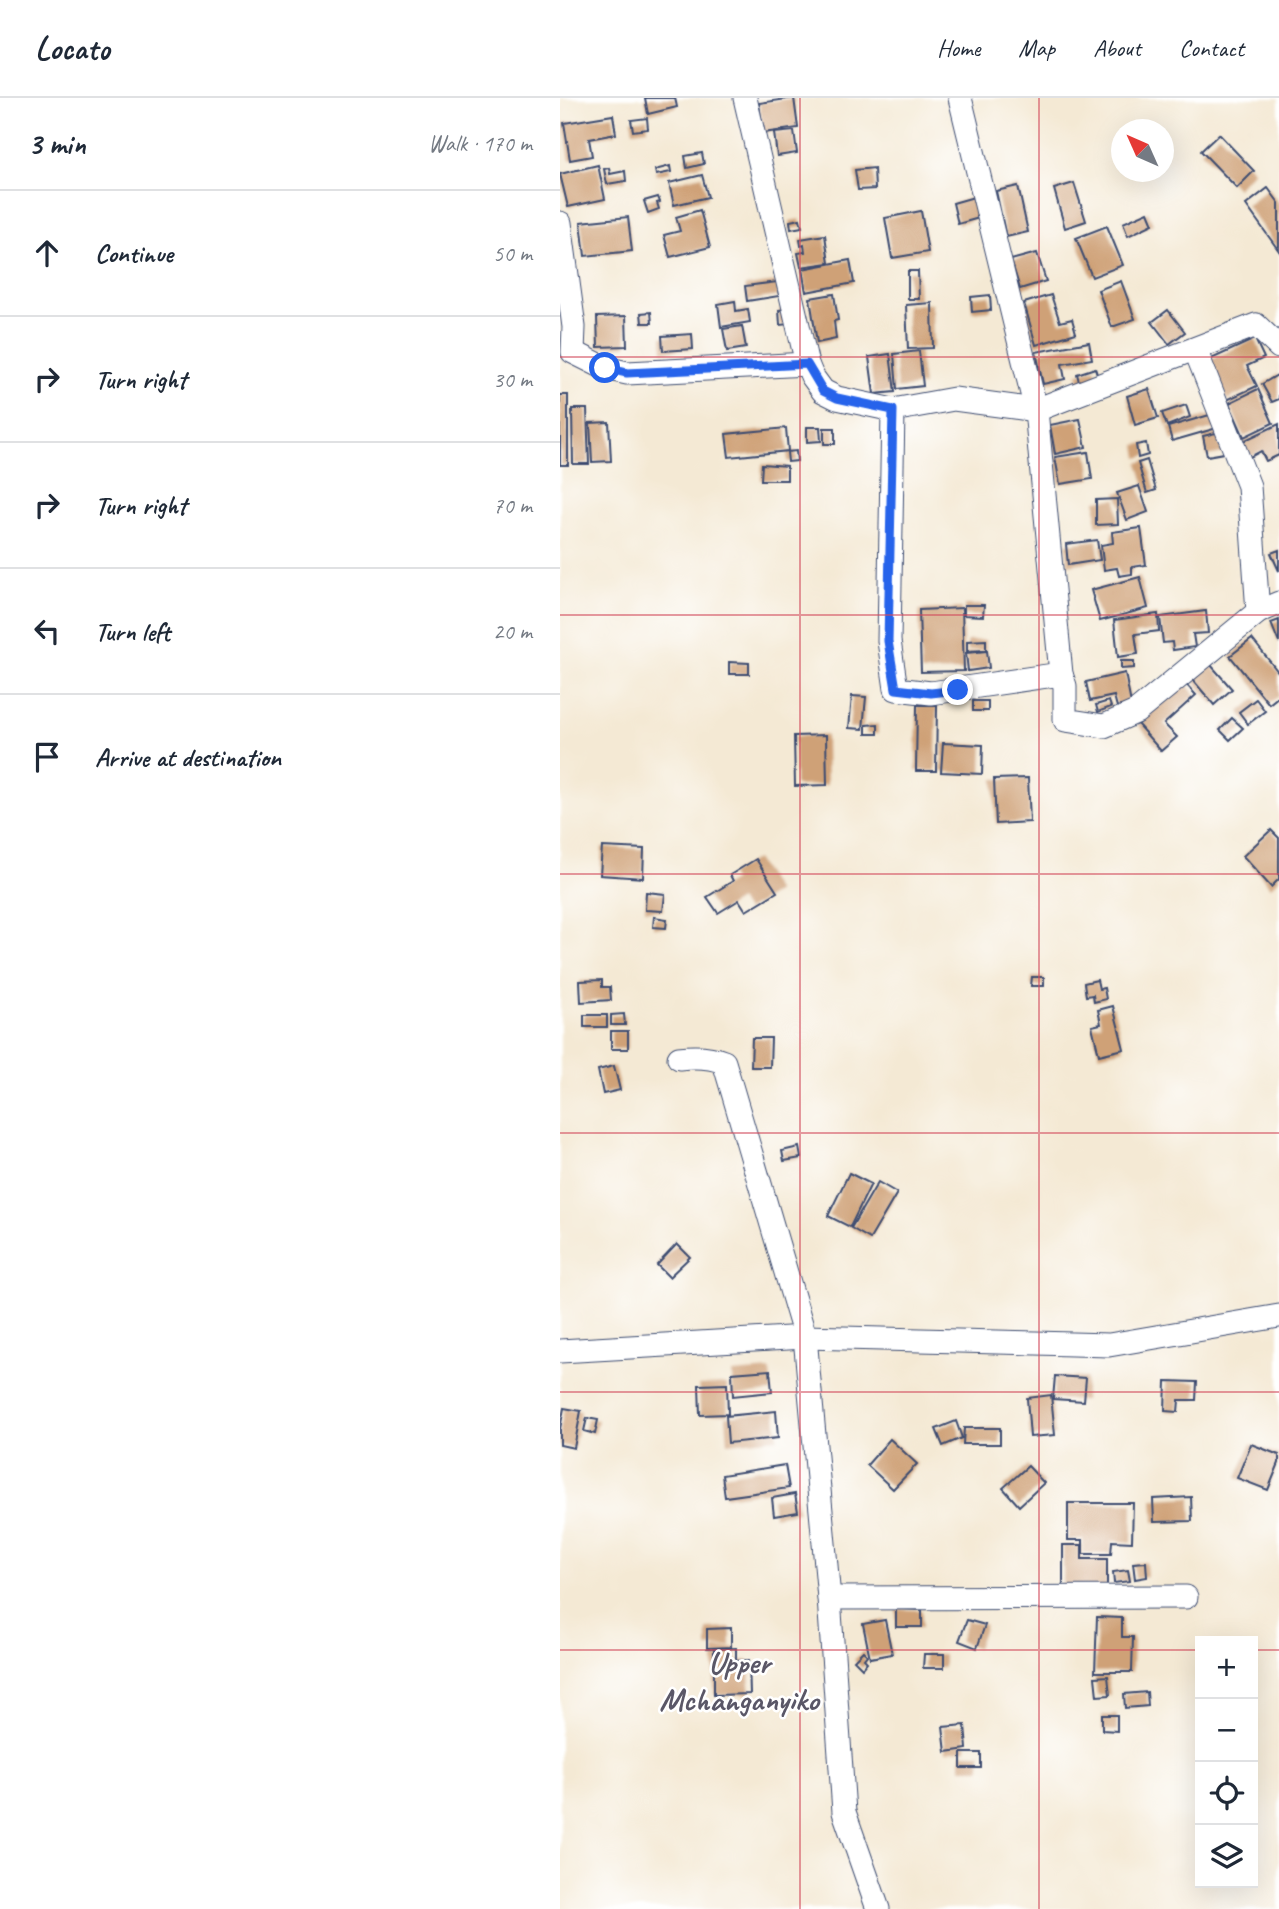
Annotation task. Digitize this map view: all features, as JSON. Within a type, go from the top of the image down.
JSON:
[{"type":"street","points":[[744,98],[807,364],[823,391],[837,398],[893,410],[954,400],[1036,410],[1256,326],[1279,347]]},
{"type":"street","points":[[960,98],[1036,410],[1061,674],[1065,686],[1065,720],[1104,726],[1136,712],[1268,607],[1249,486],[1195,349]]},
{"type":"street","points":[[560,223],[573,327],[573,352],[605,368],[627,373],[807,364]]},
{"type":"street","points":[[893,410],[888,641],[896,689],[931,693],[1061,674]]},
{"type":"street","points":[[679,1058],[697,1056],[724,1062],[805,1337],[844,1812],[878,1909]]},
{"type":"street","points":[[560,1351],[805,1337],[1109,1345],[1279,1316]]},
{"type":"street","points":[[828,1598],[1186,1597]]},
{"type":"building","points":[[645,98],[675,98],[677,107],[648,114]]},
{"type":"building","points":[[794,98],[798,128],[763,133],[759,103]]},
{"type":"building","points":[[613,115],[616,134],[589,139],[592,156],[570,160],[564,123]]},
{"type":"building","points":[[647,118],[648,129],[633,131],[631,120]]},
{"type":"building","points":[[794,131],[797,153],[777,156],[774,133]]},
{"type":"building","points":[[1219,134],[1254,171],[1237,188],[1201,151]]},
{"type":"building","points":[[702,153],[704,164],[687,168],[685,156]]},
{"type":"building","points":[[598,165],[605,199],[568,207],[560,174]]},
{"type":"building","points":[[670,166],[671,172],[656,175],[655,170]]},
{"type":"building","points":[[609,168],[610,174],[625,171],[626,181],[607,184],[604,169]]},
{"type":"building","points":[[874,168],[875,189],[858,190],[855,170]]},
{"type":"building","points":[[702,175],[708,197],[674,205],[669,183]]},
{"type":"building","points":[[1074,183],[1086,221],[1065,228],[1054,189]]},
{"type":"building","points":[[1018,186],[1028,232],[1006,237],[996,191]]},
{"type":"building","points":[[1268,188],[1279,203],[1279,251],[1246,205]]},
{"type":"building","points":[[658,197],[659,209],[648,213],[644,201]]},
{"type":"building","points":[[974,197],[979,218],[958,224],[953,203]]},
{"type":"building","points":[[700,210],[710,247],[670,257],[664,235],[680,231],[676,217]]},
{"type":"building","points":[[921,211],[928,252],[892,258],[885,218]]},
{"type":"building","points":[[1148,212],[1153,224],[1128,236],[1123,223]]},
{"type":"building","points":[[628,217],[632,251],[585,256],[581,222]]},
{"type":"building","points":[[800,219],[802,227],[791,229],[790,221]]},
{"type":"building","points":[[1107,226],[1123,265],[1092,277],[1076,238]]},
{"type":"building","points":[[825,235],[829,263],[801,267],[798,253],[805,252],[800,239]]},
{"type":"building","points":[[1037,253],[1046,281],[1020,289],[1011,260]]},
{"type":"building","points":[[850,260],[854,283],[806,292],[802,269]]},
{"type":"building","points":[[908,271],[918,271],[919,299],[908,299]]},
{"type":"building","points":[[1121,281],[1135,319],[1112,327],[1098,290]]},
{"type":"building","points":[[777,282],[779,296],[747,301],[745,286]]},
{"type":"building","points":[[834,294],[838,320],[834,321],[836,339],[817,343],[810,298]]},
{"type":"building","points":[[990,295],[991,310],[972,312],[971,297]]},
{"type":"building","points":[[1051,295],[1060,322],[1072,319],[1076,333],[1036,345],[1024,303]]},
{"type":"building","points":[[735,301],[736,311],[748,309],[750,322],[721,327],[718,304]]},
{"type":"building","points":[[932,303],[933,348],[908,349],[906,305]]},
{"type":"building","points":[[788,309],[789,324],[780,325],[779,310]]},
{"type":"building","points":[[1168,310],[1185,332],[1169,344],[1152,322]]},
{"type":"building","points":[[651,312],[652,323],[642,323],[641,313]]},
{"type":"building","points":[[626,316],[627,346],[598,347],[597,317]]},
{"type":"building","points":[[742,326],[746,348],[727,351],[723,329]]},
{"type":"building","points":[[692,334],[693,349],[663,351],[662,336]]},
{"type":"building","points":[[1255,339],[1264,358],[1247,366],[1257,386],[1227,400],[1209,360]]},
{"type":"building","points":[[1089,342],[1092,359],[1062,364],[1065,379],[1043,384],[1036,352]]},
{"type":"building","points":[[919,351],[923,386],[897,389],[894,354]]},
{"type":"building","points":[[890,354],[895,392],[874,394],[869,357]]},
{"type":"building","points":[[1095,368],[1100,383],[1081,389],[1077,374]]},
{"type":"building","points":[[1279,374],[1279,399],[1272,402],[1262,384]]},
{"type":"building","points":[[1149,389],[1158,418],[1135,425],[1127,396]]},
{"type":"building","points":[[1258,389],[1273,423],[1244,437],[1229,403]]},
{"type":"building","points":[[560,395],[568,395],[568,465],[560,465]]},
{"type":"building","points":[[1186,405],[1190,417],[1167,426],[1162,413]]},
{"type":"building","points":[[572,409],[587,409],[589,464],[573,464]]},
{"type":"building","points":[[1213,414],[1217,428],[1172,441],[1168,427]]},
{"type":"building","points":[[1080,419],[1086,447],[1055,454],[1050,425]]},
{"type":"building","points":[[609,422],[611,461],[592,462],[590,423]]},
{"type":"building","points":[[1279,424],[1279,455],[1266,461],[1261,451],[1248,458],[1241,442]]},
{"type":"building","points":[[807,427],[820,427],[821,441],[807,442]]},
{"type":"building","points":[[786,428],[788,451],[729,457],[726,434]]},
{"type":"building","points":[[824,428],[835,428],[835,444],[824,444]]},
{"type":"building","points":[[1220,432],[1224,453],[1207,456],[1203,436]]},
{"type":"building","points":[[1146,443],[1148,455],[1138,458],[1136,445]]},
{"type":"building","points":[[796,451],[797,461],[788,462],[787,452]]},
{"type":"building","points":[[1088,452],[1092,479],[1060,484],[1055,457]]},
{"type":"building","points":[[1147,460],[1156,490],[1147,493],[1138,463]]},
{"type":"building","points":[[762,464],[787,466],[787,480],[761,480]]},
{"type":"building","points":[[1139,486],[1148,512],[1127,520],[1117,493]]},
{"type":"building","points":[[1117,499],[1118,524],[1096,525],[1096,500]]},
{"type":"building","points":[[1141,528],[1146,565],[1132,567],[1132,574],[1119,576],[1117,568],[1104,570],[1101,545],[1113,543],[1112,532]]},
{"type":"building","points":[[1097,540],[1100,560],[1068,565],[1066,544]]},
{"type":"building","points":[[1279,550],[1279,571],[1271,553]]},
{"type":"building","points":[[1140,577],[1148,608],[1100,621],[1091,590]]},
{"type":"building","points":[[964,605],[984,605],[983,616],[964,615]]},
{"type":"building","points":[[962,608],[964,671],[921,672],[919,610]]},
{"type":"building","points":[[1206,611],[1208,633],[1193,634],[1195,647],[1173,650],[1172,642],[1163,643],[1160,617]]},
{"type":"building","points":[[1158,614],[1159,631],[1135,634],[1138,654],[1118,657],[1114,620]]},
{"type":"building","points":[[1279,620],[1279,643],[1271,623]]},
{"type":"building","points":[[1252,639],[1279,673],[1279,696],[1269,704],[1230,656]]},
{"type":"building","points":[[986,640],[986,650],[967,651],[967,641]]},
{"type":"building","points":[[987,651],[989,668],[968,671],[966,653]]},
{"type":"building","points":[[1121,661],[1134,661],[1134,668],[1121,669]]},
{"type":"building","points":[[729,662],[749,663],[749,674],[729,674]]},
{"type":"building","points":[[1210,664],[1232,689],[1214,705],[1193,680]]},
{"type":"building","points":[[1125,673],[1131,704],[1117,707],[1114,696],[1090,701],[1086,682]]},
{"type":"building","points":[[1184,682],[1196,695],[1164,724],[1177,737],[1161,751],[1138,725]]},
{"type":"building","points":[[852,696],[866,697],[863,729],[849,728]]},
{"type":"building","points":[[1256,699],[1265,711],[1248,724],[1239,712]]},
{"type":"building","points":[[973,701],[988,701],[988,711],[973,711]]},
{"type":"building","points":[[1109,701],[1111,707],[1098,712],[1096,705]]},
{"type":"building","points":[[917,705],[937,705],[936,771],[916,771]]},
{"type":"building","points":[[1232,718],[1243,728],[1230,740],[1220,730]]},
{"type":"building","points":[[878,724],[878,734],[866,734],[866,725]]},
{"type":"building","points":[[826,735],[827,785],[795,786],[794,736]]},
{"type":"building","points":[[943,743],[983,745],[982,774],[941,772]]},
{"type":"building","points":[[1028,778],[1030,822],[996,824],[994,779]]},
{"type":"building","points":[[1271,830],[1279,838],[1279,879],[1271,887],[1243,856]]},
{"type":"building","points":[[602,847],[644,849],[643,878],[600,875]]},
{"type":"building","points":[[756,859],[777,892],[746,911],[739,900],[718,913],[707,897],[733,881],[730,875]]},
{"type":"building","points":[[646,892],[665,894],[663,911],[645,910]]},
{"type":"building","points":[[654,917],[667,919],[666,928],[653,927]]},
{"type":"building","points":[[1032,977],[1044,977],[1044,986],[1031,986]]},
{"type":"building","points":[[602,980],[602,987],[610,987],[611,1000],[581,1002],[580,981]]},
{"type":"building","points":[[1097,980],[1099,989],[1104,988],[1106,999],[1094,1002],[1093,995],[1086,996],[1084,983]]},
{"type":"building","points":[[1113,1006],[1124,1049],[1099,1055],[1092,1026],[1101,1024],[1098,1010]]},
{"type":"building","points":[[624,1014],[625,1025],[611,1025],[611,1015]]},
{"type":"building","points":[[584,1015],[607,1015],[607,1027],[584,1027]]},
{"type":"building","points":[[611,1031],[628,1031],[628,1049],[611,1049]]},
{"type":"building","points":[[752,1038],[771,1038],[770,1067],[751,1067]]},
{"type":"building","points":[[614,1066],[620,1090],[603,1094],[598,1070]]},
{"type":"building","points":[[799,1147],[801,1158],[784,1161],[782,1151]]},
{"type":"building","points":[[849,1173],[871,1184],[850,1227],[828,1216]]},
{"type":"building","points":[[878,1182],[897,1193],[870,1239],[851,1228]]},
{"type":"building","points":[[677,1244],[690,1257],[669,1277],[657,1265]]},
{"type":"building","points":[[770,1370],[772,1392],[733,1396],[732,1373]]},
{"type":"building","points":[[1055,1376],[1086,1378],[1084,1401],[1053,1399]]},
{"type":"building","points":[[1166,1381],[1197,1382],[1196,1400],[1179,1400],[1178,1412],[1165,1411]]},
{"type":"building","points":[[727,1384],[728,1414],[700,1415],[699,1385]]},
{"type":"building","points":[[1051,1395],[1055,1435],[1030,1437],[1027,1398]]},
{"type":"building","points":[[564,1408],[581,1411],[574,1448],[560,1445]]},
{"type":"building","points":[[776,1411],[778,1438],[728,1443],[726,1416]]},
{"type":"building","points":[[587,1418],[598,1420],[595,1434],[584,1431]]},
{"type":"building","points":[[956,1421],[962,1438],[943,1446],[936,1429]]},
{"type":"building","points":[[964,1428],[1000,1428],[1000,1444],[963,1444]]},
{"type":"building","points":[[890,1439],[917,1464],[893,1489],[867,1465]]},
{"type":"building","points":[[1251,1444],[1279,1455],[1279,1463],[1268,1490],[1237,1478]]},
{"type":"building","points":[[785,1465],[789,1488],[725,1497],[722,1475]]},
{"type":"building","points":[[1028,1466],[1044,1483],[1019,1506],[1003,1488]]},
{"type":"building","points":[[795,1494],[798,1512],[774,1516],[772,1498]]},
{"type":"building","points":[[1191,1497],[1192,1521],[1154,1522],[1153,1499]]},
{"type":"building","points":[[1068,1503],[1133,1503],[1132,1542],[1112,1541],[1111,1554],[1083,1554],[1083,1540],[1068,1540]]},
{"type":"building","points":[[1063,1545],[1082,1545],[1082,1559],[1107,1559],[1107,1591],[1063,1591]]},
{"type":"building","points":[[1146,1562],[1147,1577],[1135,1579],[1133,1563]]},
{"type":"building","points":[[1128,1570],[1130,1581],[1114,1583],[1113,1572]]},
{"type":"building","points":[[896,1609],[922,1610],[922,1627],[896,1627]]},
{"type":"building","points":[[1097,1617],[1122,1618],[1122,1637],[1133,1637],[1132,1672],[1095,1672]]},
{"type":"building","points":[[885,1620],[892,1654],[870,1658],[863,1624]]},
{"type":"building","points":[[967,1620],[985,1625],[977,1648],[959,1641]]},
{"type":"building","points":[[731,1628],[731,1647],[707,1648],[707,1629]]},
{"type":"building","points":[[736,1648],[736,1661],[749,1660],[750,1694],[714,1695],[714,1649]]},
{"type":"building","points":[[863,1651],[867,1655],[864,1659],[867,1662],[862,1668],[854,1660]]},
{"type":"building","points":[[924,1654],[944,1654],[944,1668],[923,1668]]},
{"type":"building","points":[[1108,1676],[1110,1695],[1097,1696],[1095,1677]]},
{"type":"building","points":[[1147,1692],[1148,1706],[1125,1708],[1124,1694]]},
{"type":"building","points":[[1102,1715],[1117,1715],[1117,1731],[1102,1730]]},
{"type":"building","points":[[965,1725],[967,1749],[946,1752],[943,1727]]},
{"type":"building","points":[[961,1753],[981,1753],[981,1768],[961,1768]]},
{"type":"district","name":"Upper Mchanganyiko","points":[[739,1680]]},
{"type":"route","points":[[605,368],[627,373],[807,364],[823,391],[837,398],[893,410],[888,641],[896,689],[931,693],[958,690]]}]
